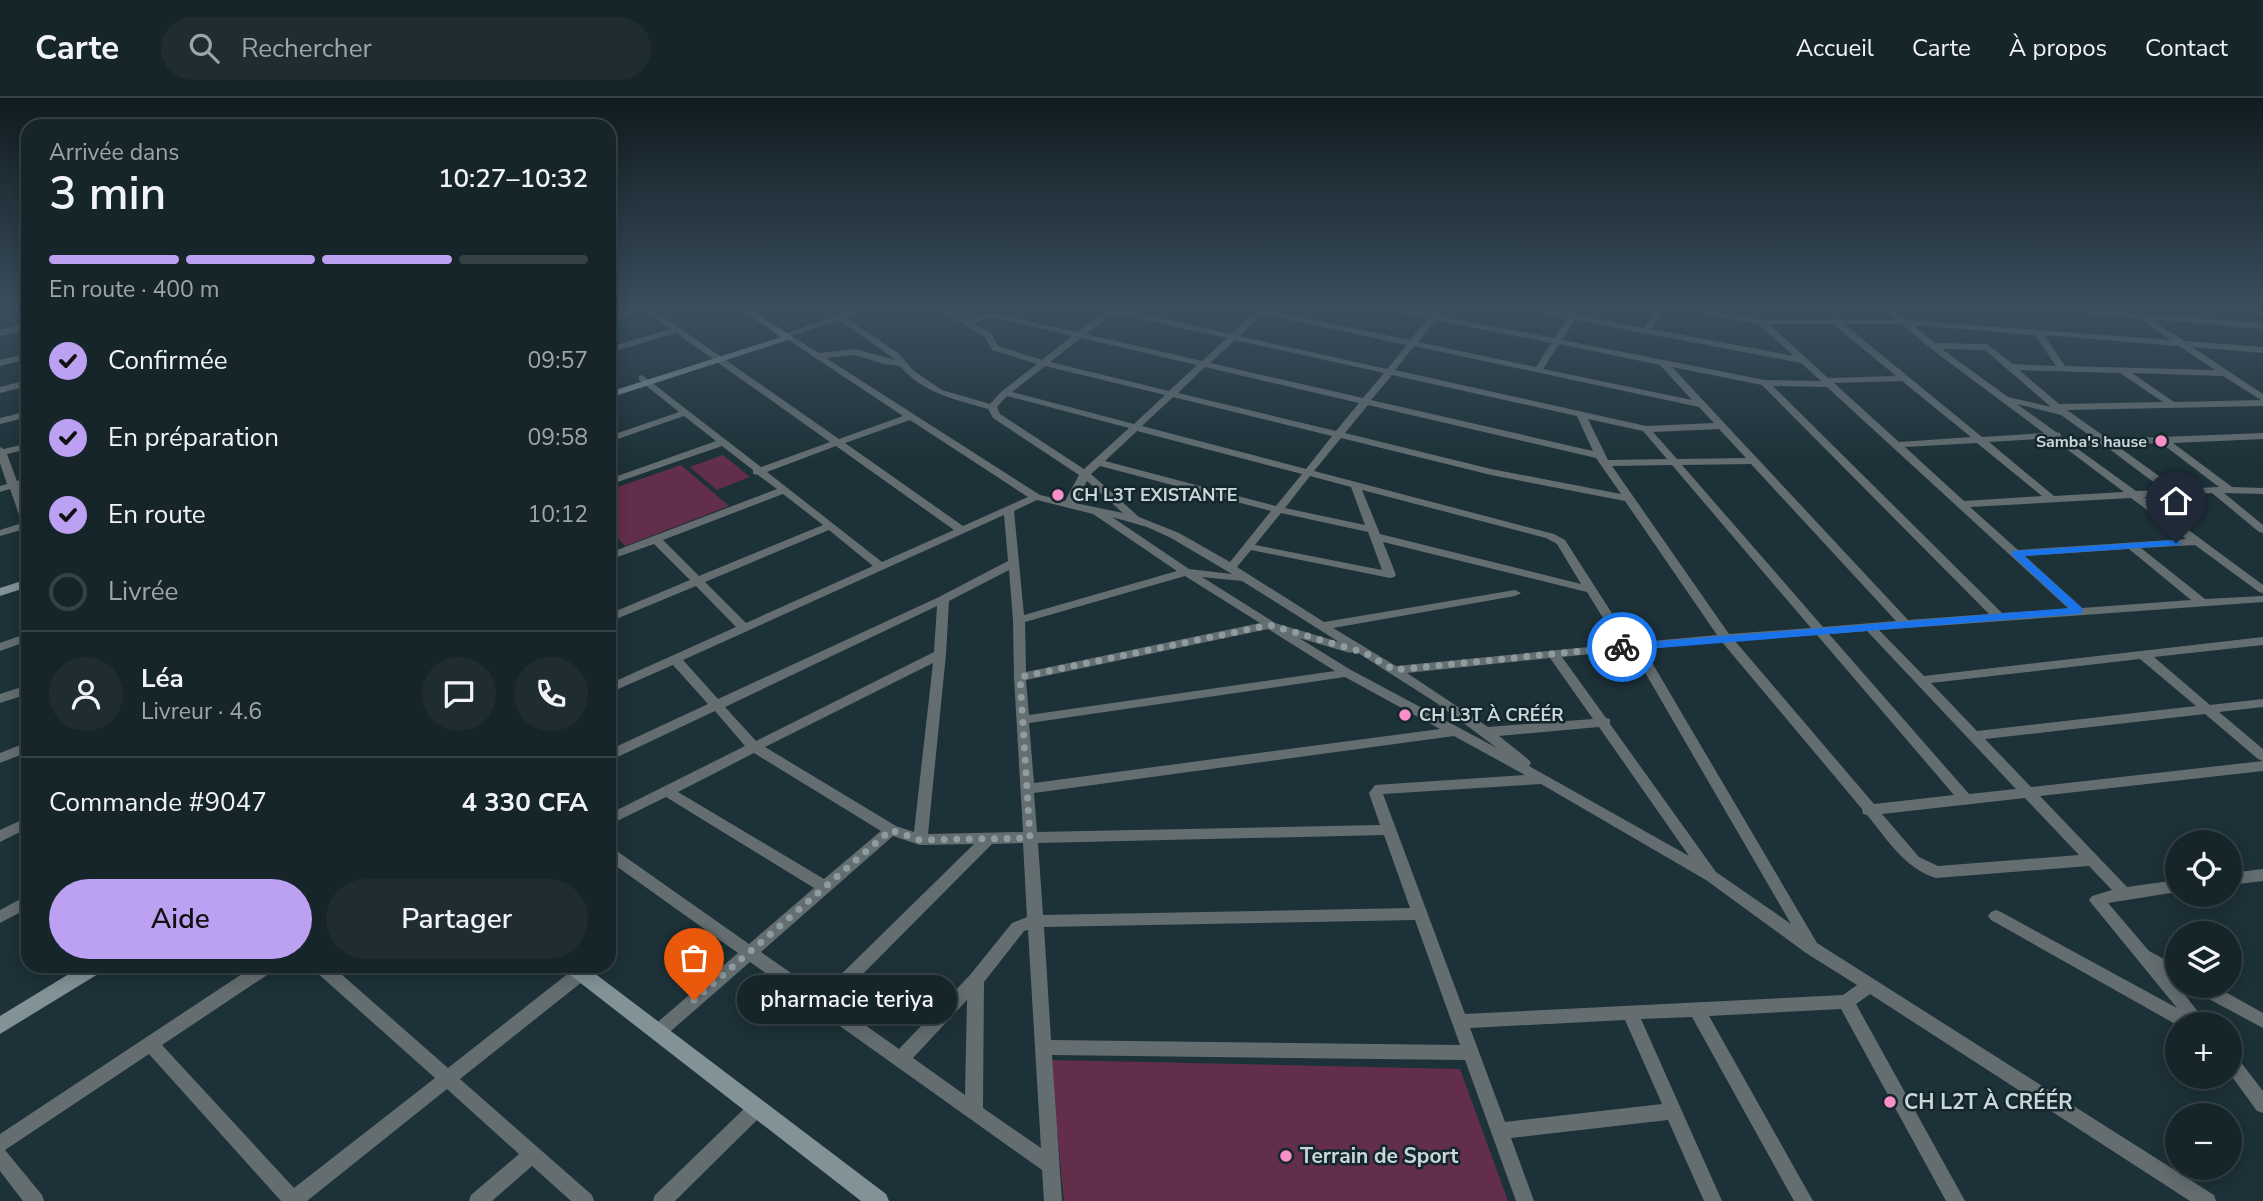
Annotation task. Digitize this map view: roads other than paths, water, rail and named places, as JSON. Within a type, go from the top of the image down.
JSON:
[{"type":"street","points":[[616,393],[712,359]]},
{"type":"street","points":[[719,359],[963,531]]},
{"type":"street","points":[[822,359],[1036,497],[1137,520],[1177,537],[1394,670],[1488,732],[1543,779]]},
{"type":"street","points":[[879,359],[903,364]]},
{"type":"street","points":[[897,359],[939,392],[992,407]]},
{"type":"street","points":[[1032,359],[1491,472],[1629,499]]},
{"type":"street","points":[[992,407],[1005,393],[1048,359]]},
{"type":"street","points":[[1178,359],[1603,460],[1674,463],[1755,461]]},
{"type":"street","points":[[1068,506],[1085,474],[1208,359]]},
{"type":"street","points":[[1334,359],[1646,429],[1722,426]]},
{"type":"street","points":[[1230,569],[1400,359]]},
{"type":"street","points":[[1489,359],[1703,405]]},
{"type":"street","points":[[1538,370],[1545,359]]},
{"type":"street","points":[[1646,359],[1765,383],[1828,383],[1904,378]]},
{"type":"street","points":[[1796,359],[1804,361],[2078,610]]},
{"type":"street","points":[[1881,359],[2052,499]]},
{"type":"street","points":[[1952,359],[2263,590]]},
{"type":"street","points":[[2002,359],[2057,407],[2174,492]]},
{"type":"street","points":[[2056,359],[2062,368]]},
{"type":"street","points":[[2203,359],[2263,400]]},
{"type":"street","points":[[1663,363],[1905,624]]},
{"type":"street","points":[[2011,367],[2224,373]]},
{"type":"street","points":[[2122,370],[2170,403]]},
{"type":"street","points":[[616,387],[645,381]]},
{"type":"street","points":[[645,381],[757,472],[881,567]]},
{"type":"street","points":[[1765,383],[1998,616]]},
{"type":"street","points":[[0,390],[21,385]]},
{"type":"street","points":[[1005,393],[1550,536],[1561,542],[1589,589],[1632,646],[1812,948]]},
{"type":"street","points":[[2006,399],[2068,414]]},
{"type":"street","points":[[2057,407],[2263,400]]},
{"type":"street","points":[[992,407],[996,416],[1085,474],[1137,520]]},
{"type":"street","points":[[616,437],[684,413]]},
{"type":"street","points":[[1581,415],[1603,460],[1726,639],[1868,810],[1914,861],[1936,872],[2093,860]]},
{"type":"street","points":[[0,421],[21,416]]},
{"type":"street","points":[[757,472],[911,416]]},
{"type":"street","points":[[1646,429],[1966,800]]},
{"type":"street","points":[[1897,445],[2057,435]]},
{"type":"street","points":[[2068,444],[2263,436]]},
{"type":"street","points":[[2163,440],[2229,491]]},
{"type":"street","points":[[616,480],[722,443]]},
{"type":"street","points":[[21,448],[0,452],[21,506]]},
{"type":"street","points":[[1097,462],[1589,589]]},
{"type":"street","points":[[0,489],[21,483]]},
{"type":"street","points":[[1250,547],[1390,575],[1356,486]]},
{"type":"street","points":[[1961,504],[2214,490],[2263,491]]},
{"type":"street","points":[[2214,490],[2263,530]]},
{"type":"street","points":[[616,554],[782,491]]},
{"type":"street","points":[[616,686],[1036,497]]},
{"type":"street","points":[[1009,510],[1019,620],[1020,677],[1053,1201]]},
{"type":"street","points":[[1097,512],[1186,572],[1348,673],[1543,779],[1711,876],[1812,948],[2207,1201]]},
{"type":"street","points":[[0,533],[21,527]]},
{"type":"street","points":[[616,615],[828,527]]},
{"type":"street","points":[[656,539],[744,628]]},
{"type":"street","points":[[2015,553],[2199,541]]},
{"type":"street","points":[[2132,546],[2202,603]]},
{"type":"street","points":[[616,753],[943,599],[1013,563]]},
{"type":"street","points":[[1019,620],[1186,572],[1245,579]]},
{"type":"street","points":[[0,584],[21,577]]},
{"type":"street","points":[[2247,578],[2263,578]]},
{"type":"street","points":[[0,592],[21,585]]},
{"type":"street","points":[[1322,626],[1515,593]]},
{"type":"street","points":[[920,840],[940,654],[943,599]]},
{"type":"street","points":[[1394,670],[1553,653],[1998,616],[2263,599]]},
{"type":"street","points":[[1020,677],[1270,625],[1365,653]]},
{"type":"street","points":[[1870,627],[2124,893]]},
{"type":"street","points":[[0,647],[21,640]]},
{"type":"street","points":[[1921,680],[2263,641]]},
{"type":"street","points":[[1553,653],[1605,722],[1711,876]]},
{"type":"street","points":[[616,816],[940,654]]},
{"type":"street","points":[[2143,655],[2263,756]]},
{"type":"street","points":[[675,659],[754,747],[891,830],[920,840],[1389,830]]},
{"type":"street","points":[[1023,720],[1348,673]]},
{"type":"street","points":[[0,699],[21,692]]},
{"type":"street","points":[[1975,736],[2263,703]]},
{"type":"street","points":[[1488,732],[1605,722]]},
{"type":"street","points":[[1027,789],[1454,732]]},
{"type":"street","points":[[0,758],[21,750]]},
{"type":"street","points":[[1868,810],[2263,766]]},
{"type":"street","points":[[1525,1201],[1376,793],[1380,789],[1543,779]]},
{"type":"street","points":[[666,791],[825,887]]},
{"type":"street","points":[[0,837],[21,826]]},
{"type":"street","points":[[658,1032],[891,830]]},
{"type":"street","points":[[822,1004],[988,839]]},
{"type":"street","points":[[616,858],[1051,1166]]},
{"type":"street","points":[[2242,877],[2263,874]]},
{"type":"street","points":[[2165,888],[2097,900],[2190,1012]]},
{"type":"street","points":[[0,917],[21,905]]},
{"type":"street","points":[[901,1059],[976,980],[1018,927],[1035,922],[1419,914]]},
{"type":"street","points":[[1996,916],[2169,1012]]},
{"type":"street","points":[[2140,954],[2165,968]]},
{"type":"street","points":[[0,1027],[86,973]]},
{"type":"street","points":[[0,1144],[256,973]]},
{"type":"street","points":[[328,973],[585,1201]]},
{"type":"street","points":[[150,1044],[293,1201],[447,1079],[572,973]]},
{"type":"street","points":[[580,973],[878,1201]]},
{"type":"street","points":[[974,1112],[976,980]]},
{"type":"street","points":[[1459,1021],[1846,1002],[1869,985]]},
{"type":"street","points":[[2221,998],[2263,1021]]},
{"type":"street","points":[[1846,1002],[1956,1201]]},
{"type":"street","points":[[1696,1009],[1804,1201]]},
{"type":"street","points":[[1630,1012],[1713,1201]]},
{"type":"street","points":[[1043,1047],[1471,1052]]},
{"type":"street","points":[[2242,1077],[2263,1105]]},
{"type":"street","points":[[662,1201],[757,1108]]},
{"type":"street","points":[[1500,1131],[1673,1111]]},
{"type":"street","points":[[478,1201],[532,1154]]},
{"type":"street","points":[[0,1157],[35,1201]]},
{"type":"place","name":"Samba's hause","points":[[2161,441]]},
{"type":"place","name":"CH L3T EXISTANTE","points":[[1058,495]]},
{"type":"place","name":"CH L3T À CRÉÉR","points":[[1405,715]]},
{"type":"place","name":"pharmacie teriya","points":[[694,1000]]},
{"type":"place","name":"CH L2T À CRÉÉR","points":[[1890,1102]]},
{"type":"place","name":"Terrain de Sport","points":[[1286,1156]]}]
